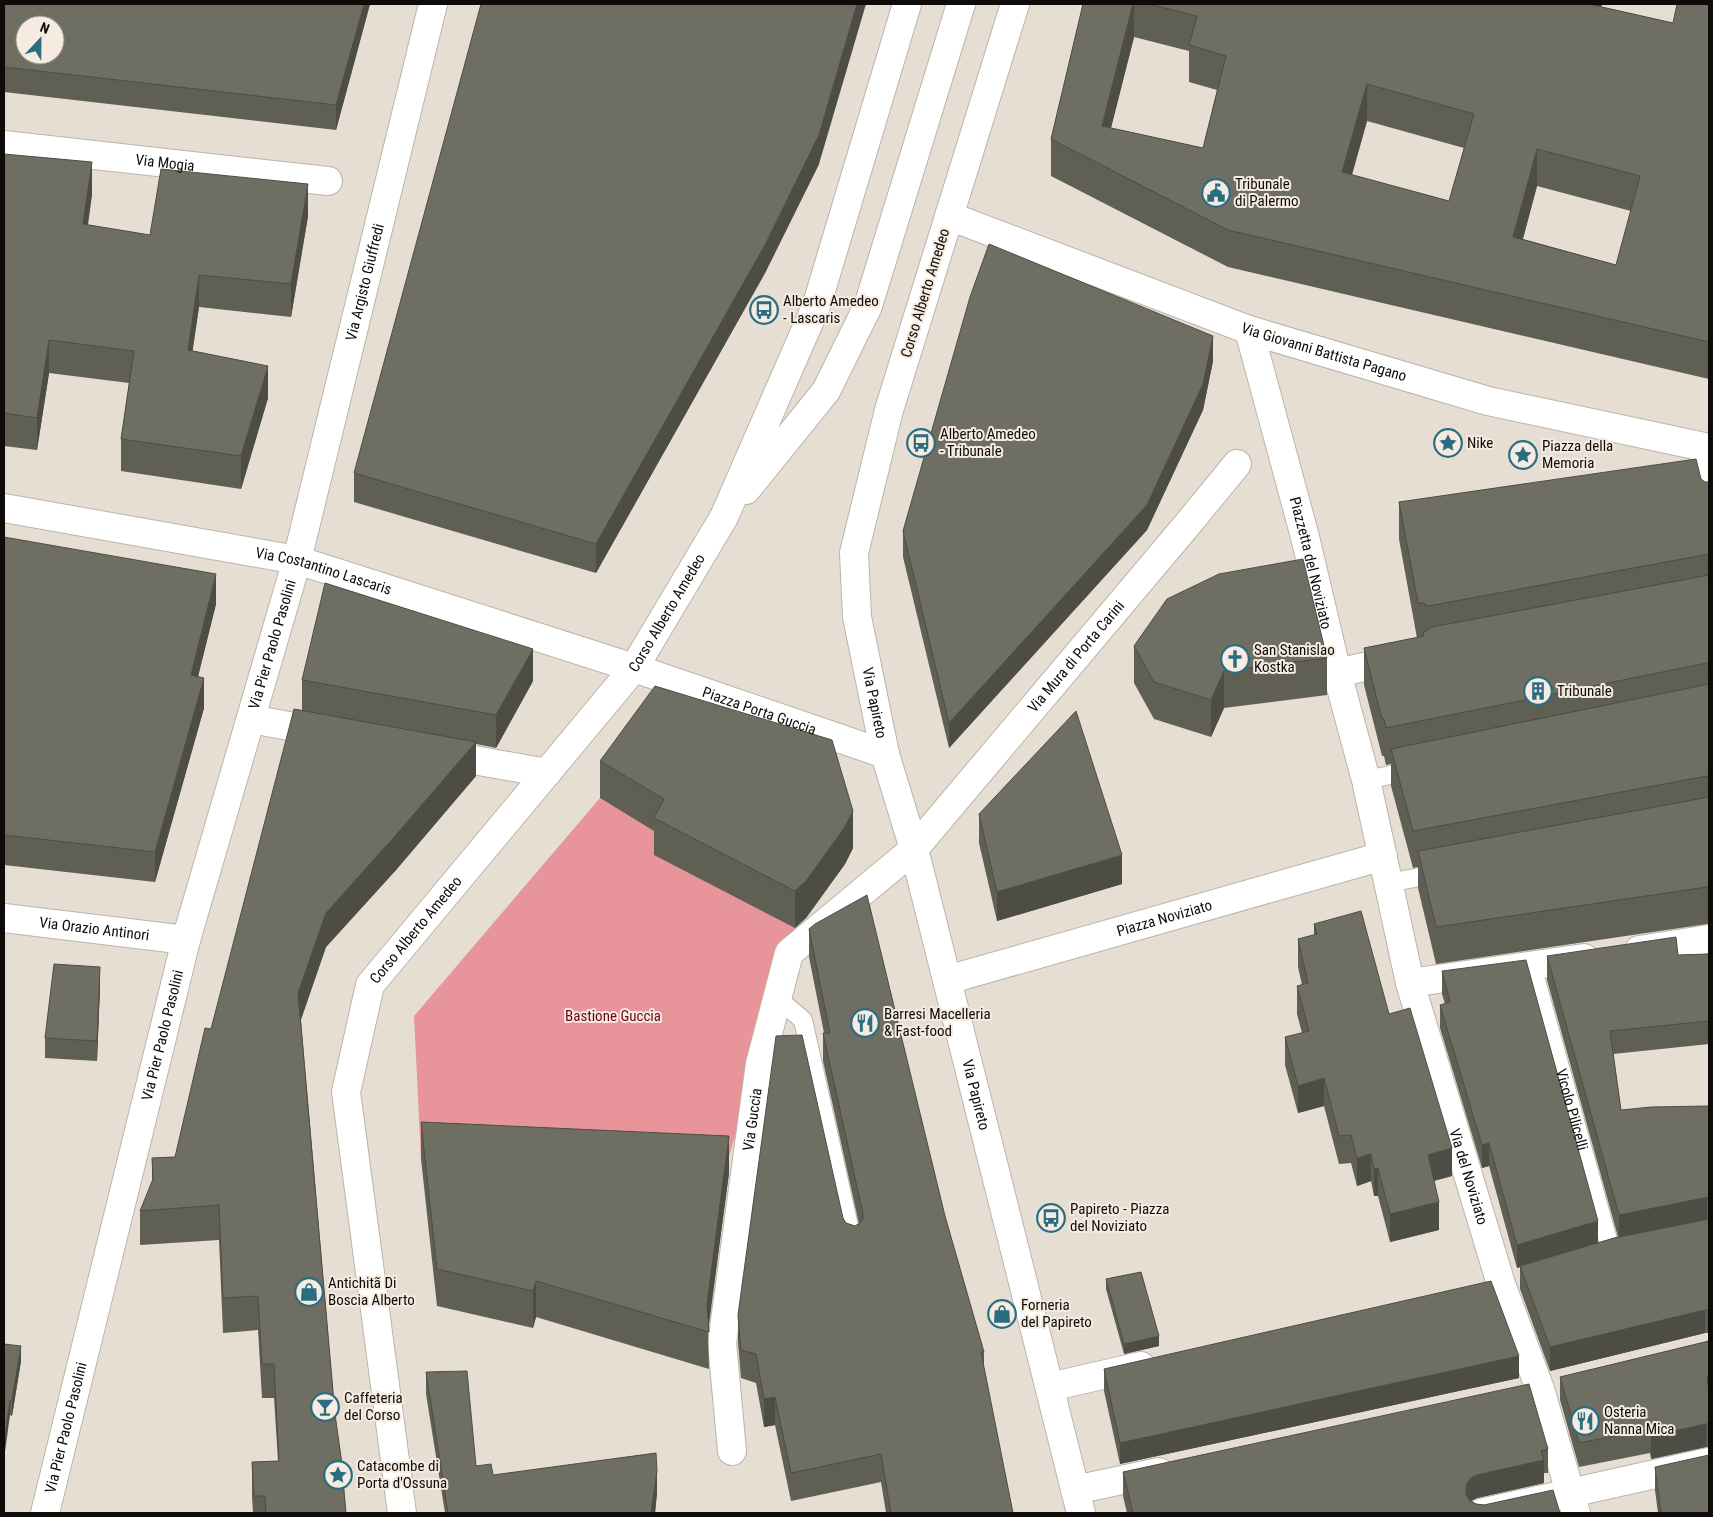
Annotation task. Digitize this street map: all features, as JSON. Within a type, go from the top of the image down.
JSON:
[{"type":"street","name":"Via Argisto Giuffredi","points":[[297,560],[433,4]]},
{"type":"street","name":"Corso Alberto Amedeo","points":[[402,1513],[346,1092],[370,985],[634,668],[724,517],[817,304],[907,4]]},
{"type":"street","name":"Corso Alberto Amedeo","points":[[724,517],[826,391],[868,306],[961,4]]},
{"type":"street","name":"Corso Alberto Amedeo","points":[[857,617],[854,554],[889,410],[1015,4]]},
{"type":"street","name":"Via Mogia","points":[[4,145],[328,181]]},
{"type":"street","name":"Via Giovanni Battista Pagano","points":[[949,216],[1250,330],[1488,401],[1703,447]]},
{"type":"street","name":"Piazzetta del Noviziato","points":[[1250,330],[1305,538],[1337,673],[1366,780],[1383,856]]},
{"type":"street","name":"Via Mura di Porta Carini","points":[[914,849],[1181,533],[1236,464]]},
{"type":"street","name":"Via Costantino Lascaris","points":[[4,508],[297,560],[634,668]]},
{"type":"street","name":"Via Pier Paolo Pasolini","points":[[45,1513],[186,940],[297,560]]},
{"type":"street","name":"Via Papireto","points":[[857,617],[885,754],[914,849],[1078,1502]]},
{"type":"street","points":[[1337,673],[1419,655]]},
{"type":"street","name":"Piazza Porta Guccia","points":[[634,668],[885,754]]},
{"type":"street","points":[[251,719],[346,737]]},
{"type":"street","points":[[413,749],[547,773]]},
{"type":"street","name":"Via Guccia","points":[[732,1451],[722,1344],[760,1064],[789,953],[914,849]]},
{"type":"street","name":"Via del Noviziato","points":[[1383,856],[1410,983],[1501,1284],[1550,1386],[1573,1503]]},
{"type":"street","name":"Piazza Noviziato","points":[[947,980],[1383,856]]},
{"type":"street","name":"Via Orazio Antinori","points":[[4,918],[186,940]]},
{"type":"street","points":[[1410,983],[1709,939]]},
{"type":"street","points":[[1050,1387],[1165,1361]]},
{"type":"street","points":[[1511,1395],[1550,1386]]},
{"type":"street","points":[[1481,1513],[1573,1503],[1709,1462]]},
{"type":"street","points":[[1078,1502],[1180,1468]]},
{"type":"lane","points":[[1703,447],[1709,509]]},
{"type":"lane","points":[[1366,780],[1428,768]]},
{"type":"lane","points":[[1388,883],[1460,870]]},
{"type":"lane","name":"Vicolo Pilicelli","points":[[1532,966],[1611,1251]]},
{"type":"lane","points":[[777,998],[802,1020],[852,1244]]},
{"type":"lane","points":[[1593,1257],[1631,1247]]},
{"type":"green space","name":"Bastione Guccia","points":[[600,798],[664,836],[655,855],[798,929],[724,1173],[421,1159],[414,1016]]},
{"type":"building","points":[[4,4],[364,4],[336,105],[4,67]]},
{"type":"building","points":[[481,4],[857,4],[819,135],[765,245],[596,544],[354,473]]},
{"type":"building","name":"Tribunale di Palermo","points":[[1083,4],[1133,4],[1102,126],[1203,148],[1226,56],[1189,45],[1197,16],[1149,4],[1593,4],[1673,23],[1677,4],[1709,4],[1709,342],[1228,230],[1051,139]],"holes":[[[1367,84],[1474,114],[1449,201],[1342,172]],[[1537,149],[1640,176],[1616,265],[1513,237]]]},
{"type":"building","points":[[4,154],[92,162],[83,224],[150,235],[161,169],[308,184],[291,284],[199,275],[188,350],[268,366],[241,456],[121,439],[134,351],[49,340],[37,418],[4,413]]},
{"type":"building","points":[[989,244],[1213,336],[1203,384],[1147,505],[949,723],[903,531],[970,297]]},
{"type":"building","points":[[1696,459],[1701,479],[1709,482],[1709,554],[1428,606],[1418,603],[1399,502]]},
{"type":"building","points":[[4,537],[216,574],[191,675],[204,678],[155,852],[4,835]]},
{"type":"building","points":[[1303,559],[1327,658],[1224,671],[1211,700],[1154,682],[1134,646],[1167,599],[1219,574]]},
{"type":"building","points":[[1709,575],[1709,663],[1386,728],[1364,648],[1424,636],[1423,633],[1432,627]]},
{"type":"building","points":[[325,583],[533,649],[496,715],[302,680]]},
{"type":"building","points":[[1709,684],[1709,776],[1413,831],[1391,749]]},
{"type":"building","points":[[655,686],[832,740],[853,811],[845,827],[806,881],[795,891],[654,818],[664,799],[600,761]]},
{"type":"building","points":[[294,709],[476,742],[326,913],[298,993],[335,1414],[346,1513],[266,1513],[265,1496],[254,1496],[252,1462],[279,1461],[274,1364],[262,1364],[258,1296],[223,1298],[219,1205],[140,1211],[153,1179],[152,1158],[175,1157],[205,1028],[211,1029]]},
{"type":"building","points":[[1076,711],[1122,855],[997,892],[979,814]]},
{"type":"building","points":[[1709,797],[1709,887],[1436,927],[1418,851]]},
{"type":"building","points":[[867,895],[945,1216],[984,1352],[981,1352],[1013,1513],[891,1513],[881,1454],[791,1473],[775,1397],[764,1399],[756,1354],[741,1350],[738,1315],[776,1036],[802,1035],[843,1218],[846,1223],[855,1226],[863,1219],[823,1033],[830,1033],[809,929]]},
{"type":"building","points":[[1361,911],[1389,1014],[1410,1008],[1452,1148],[1428,1155],[1439,1202],[1390,1214],[1378,1168],[1374,1169],[1371,1154],[1357,1158],[1351,1135],[1339,1136],[1324,1078],[1298,1086],[1285,1037],[1309,1031],[1297,986],[1308,983],[1298,939],[1317,934],[1314,924]]},
{"type":"building","points":[[1676,937],[1678,955],[1709,954],[1709,1021],[1610,1031],[1621,1110],[1651,1107],[1709,1106],[1709,1197],[1619,1215],[1547,956]]},
{"type":"building","points":[[1526,960],[1598,1221],[1517,1245],[1489,1143],[1482,1145],[1440,1005],[1450,1002],[1442,971]]},
{"type":"building","points":[[54,964],[100,967],[97,1041],[45,1038]]},
{"type":"building","points":[[421,1122],[729,1136],[707,1304],[709,1332],[536,1281],[533,1291],[437,1269]]},
{"type":"building","points":[[1709,1219],[1709,1310],[1550,1347],[1520,1266],[1614,1238]]},
{"type":"building","points":[[1141,1272],[1159,1336],[1124,1344],[1106,1279]]},
{"type":"building","points":[[1491,1281],[1519,1356],[1120,1443],[1104,1369]]},
{"type":"building","points":[[1709,1341],[1709,1376],[1707,1377],[1709,1424],[1651,1436],[1650,1429],[1579,1443],[1560,1377]]},
{"type":"building","points":[[4,1344],[21,1346],[12,1400],[10,1400],[4,1444]]},
{"type":"building","points":[[467,1371],[476,1466],[491,1464],[493,1475],[656,1453],[657,1471],[651,1513],[448,1513],[426,1372]]},
{"type":"building","points":[[1529,1384],[1548,1449],[1541,1451],[1544,1460],[1477,1475],[1471,1478],[1466,1485],[1466,1494],[1469,1500],[1476,1504],[1484,1505],[1553,1490],[1560,1513],[1133,1513],[1123,1472]]},
{"type":"building","points":[[1709,1455],[1709,1513],[1661,1513],[1655,1467]]},
{"type":"place","name":"Tribunale di Palermo","points":[[1216,193]]},
{"type":"place","name":"Alberto Amedeo - Lascaris","points":[[764,310]]},
{"type":"place","name":"Alberto Amedeo - Tribunale","points":[[921,443]]},
{"type":"place","name":"Nike","points":[[1448,443]]},
{"type":"place","name":"Piazza della Memoria","points":[[1523,455]]},
{"type":"place","name":"San Stanislao Kostka","points":[[1235,659]]},
{"type":"place","name":"Tribunale","points":[[1538,691]]},
{"type":"place","name":"Barresi Macelleria & Fast-food","points":[[865,1023]]},
{"type":"place","name":"Papireto - Piazza del Noviziato","points":[[1051,1218]]},
{"type":"place","name":"Antichitã Di Boscia Alberto","points":[[309,1292]]},
{"type":"place","name":"Forneria del Papireto","points":[[1002,1314]]},
{"type":"place","name":"Caffeteria del Corso","points":[[325,1407]]},
{"type":"place","name":"Osteria Nanna Mica","points":[[1585,1421]]},
{"type":"place","name":"Catacombe di Porta d'Ossuna","points":[[338,1475]]}]
